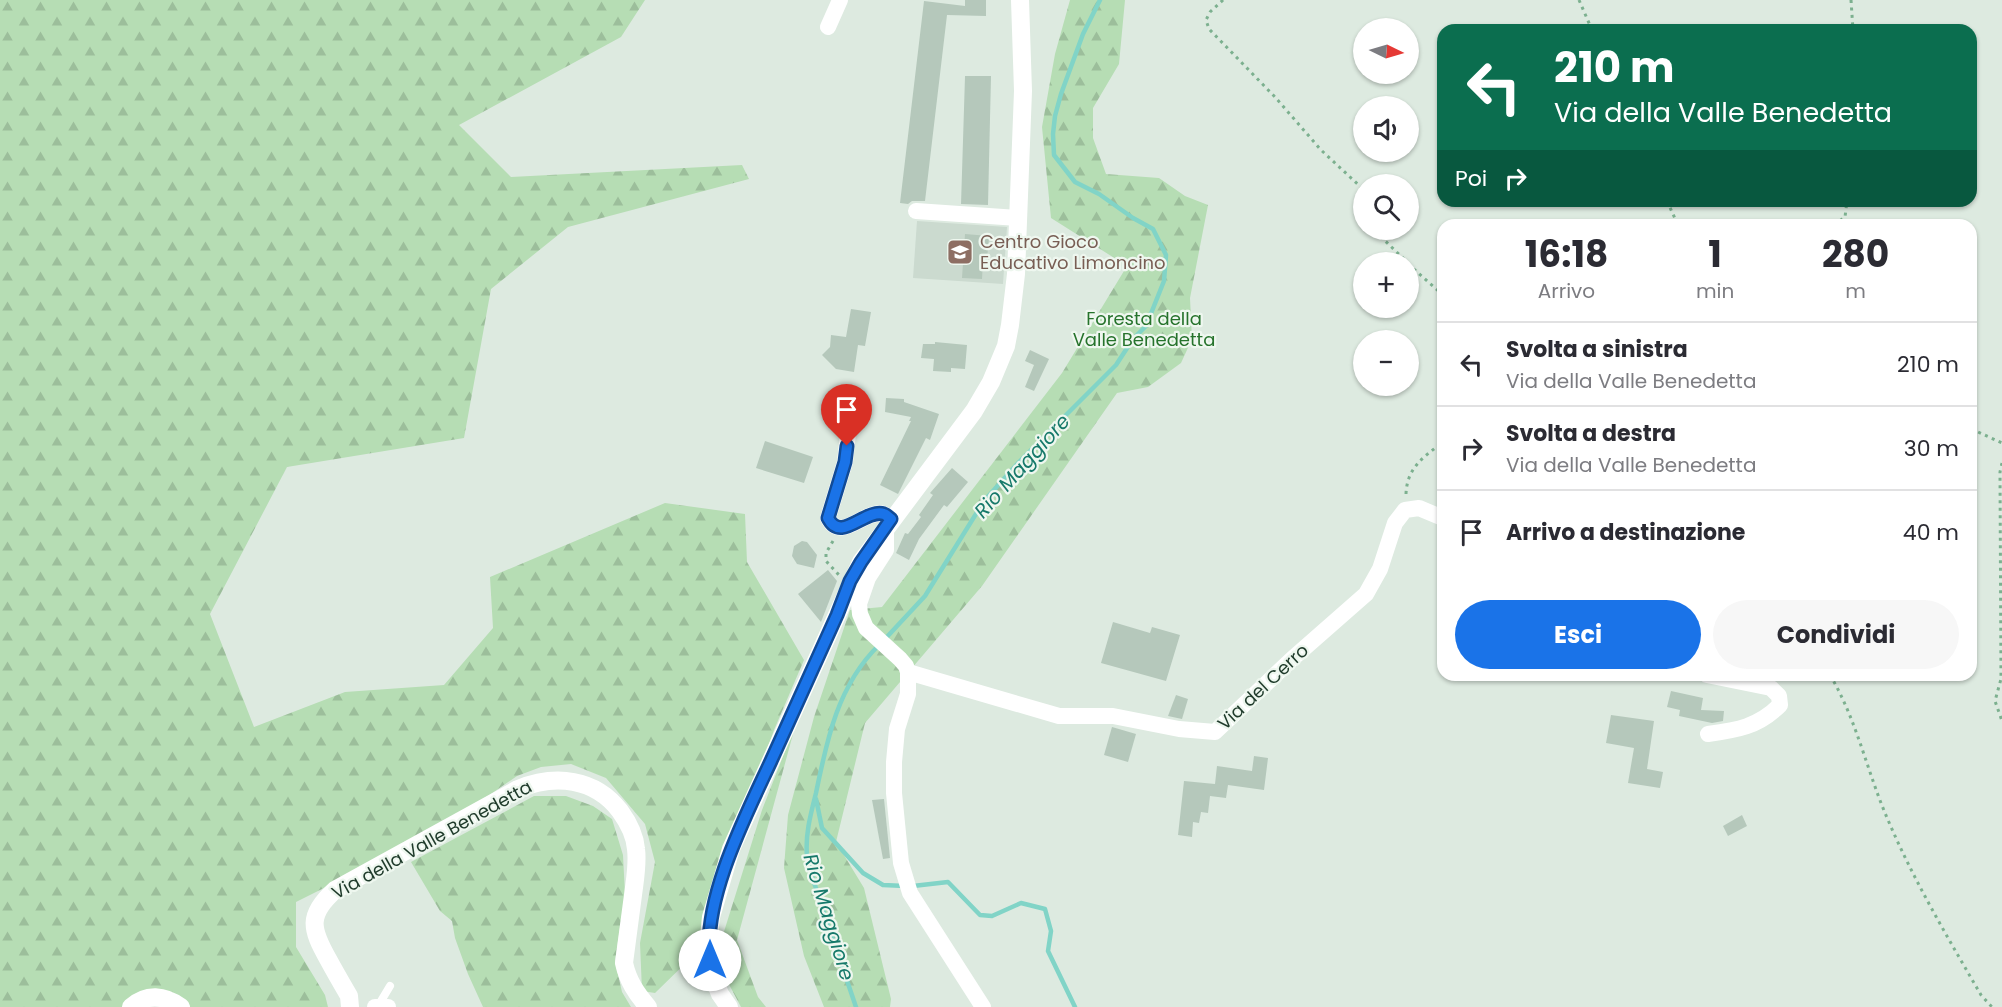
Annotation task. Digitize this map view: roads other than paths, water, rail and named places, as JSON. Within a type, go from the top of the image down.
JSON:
[{"type":"main road","points":[[729,1007],[720,994],[711,972],[708,947],[711,917],[731,849],[837,615],[850,581],[889,523],[974,411],[991,382],[1006,346],[1016,274],[1023,91],[1020,0]]},
{"type":"main road","name":"Via della Valle Benedetta","points":[[351,1007],[349,996],[315,936],[314,923],[323,901],[335,890],[518,789],[551,780],[582,783],[597,789],[612,800],[625,817],[631,830],[636,847],[637,866],[624,963],[627,976],[636,993],[648,1007]]},
{"type":"main road","points":[[131,1007],[143,998],[153,997],[164,998],[181,1007]]},
{"type":"street","points":[[828,27],[840,0]]},
{"type":"street","points":[[916,211],[1018,218]]},
{"type":"street","points":[[853,407],[845,462],[828,518],[836,528],[878,513],[884,514],[889,523],[886,550],[868,578],[859,603],[860,614],[866,628],[900,661],[908,694],[897,729],[894,762],[894,793],[902,862],[910,893],[983,1007]]},
{"type":"street","name":"Via del Cerro","points":[[900,661],[1059,716],[1113,717],[1179,729],[1215,732],[1292,659],[1366,594],[1380,569],[1395,523],[1405,510],[1419,508],[1437,516]]},
{"type":"street","points":[[1708,734],[1741,730],[1772,713],[1780,705],[1779,696],[1771,688],[1737,681]]},
{"type":"street","points":[[377,1007],[388,1007]]},
{"type":"lane","points":[[377,1007],[390,986]]},
{"type":"waterway","name":"Rio Maggiore","points":[[885,639],[925,596],[984,501],[1019,462],[1116,365],[1133,339],[1146,326],[1164,281],[1166,255],[1153,229],[1099,194],[1075,182],[1054,155],[1055,116],[1061,94],[1083,34],[1100,0]]},
{"type":"waterway","name":"Rio Maggiore","points":[[856,1007],[810,869],[807,840],[810,816],[836,714],[853,677],[879,645]]},
{"type":"waterway","points":[[816,799],[822,828],[863,873],[883,885],[905,886]]},
{"type":"waterway","points":[[913,886],[948,882],[980,915],[992,916],[1021,903],[1045,909],[1051,931],[1048,951],[1075,1007]]},
{"type":"place","name":"Centro Gioco Educativo Limoncino","points":[[960,252]]},
{"type":"park label","name":"Foresta della Valle Benedetta","points":[[1144,329]]}]
